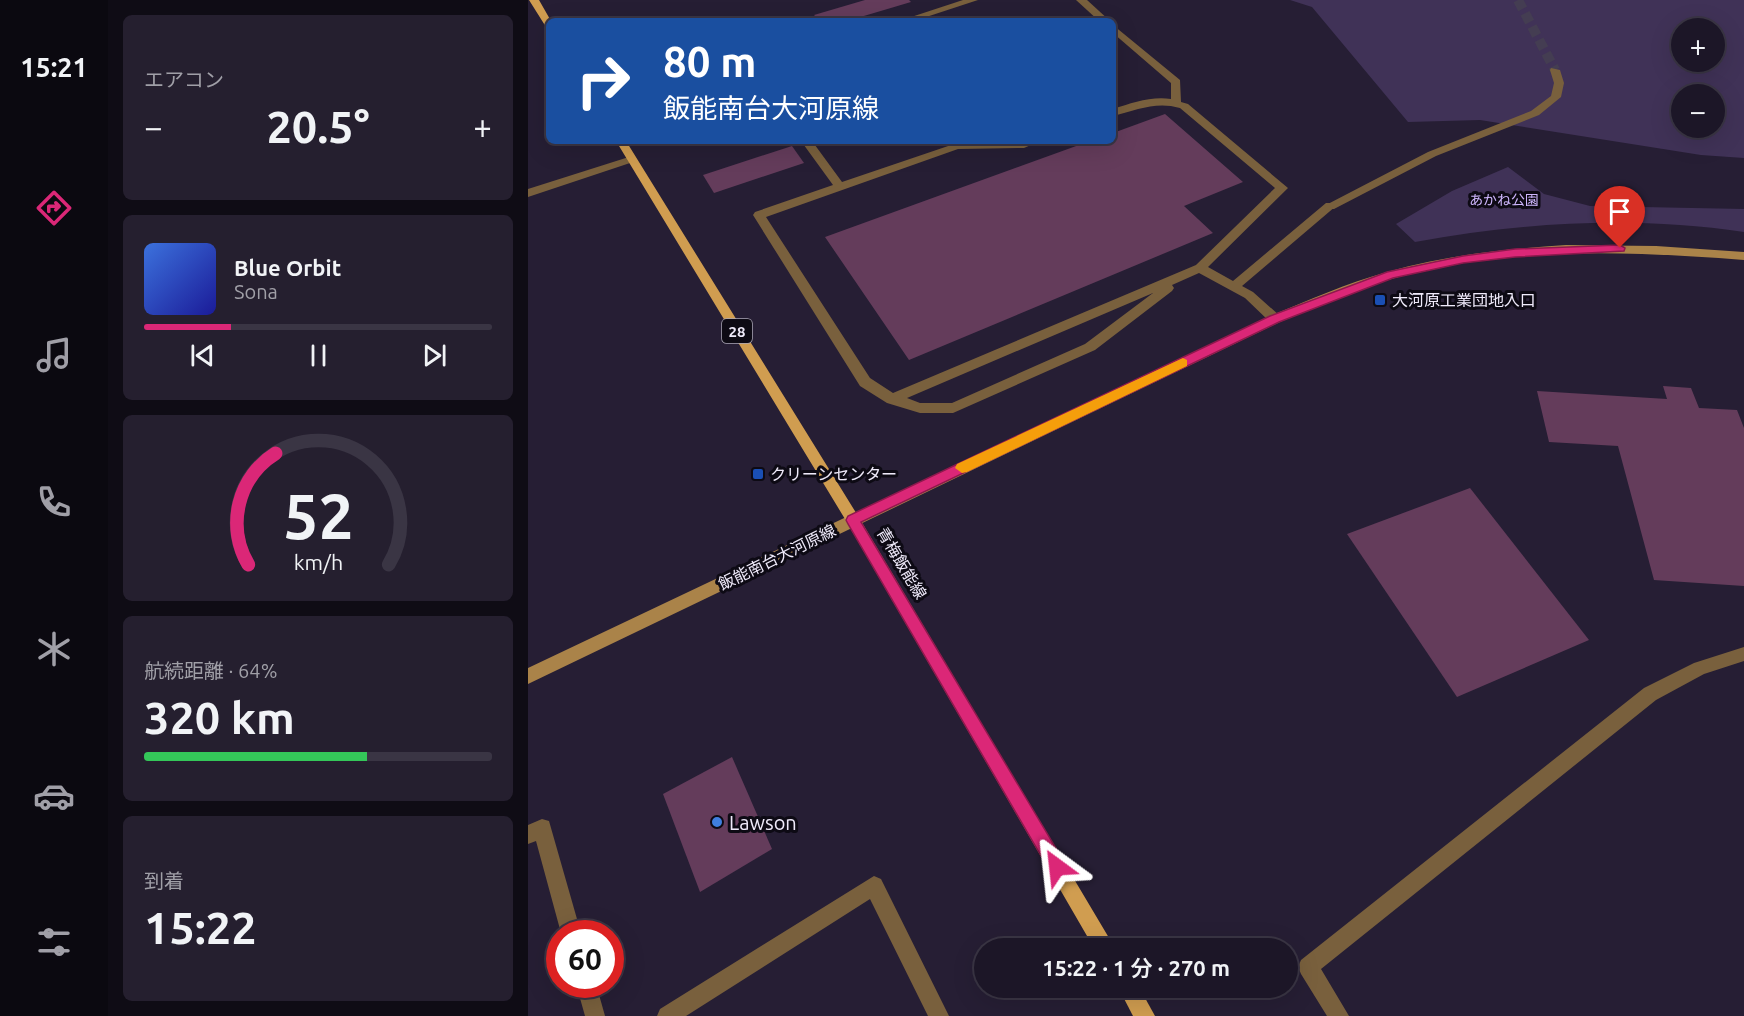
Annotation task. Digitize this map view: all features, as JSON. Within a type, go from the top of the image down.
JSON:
[{"type":"main road","points":[[534,0],[546,20]]},
{"type":"main road","name":"青梅飯能線","points":[[623,144],[853,520],[1099,938]]},
{"type":"main road","points":[[1134,998],[1145,1016]]},
{"type":"street","points":[[914,18],[973,0]]},
{"type":"street","points":[[1081,0],[1102,18]]},
{"type":"street","points":[[1116,31],[1176,82],[1176,103]]},
{"type":"street","points":[[1234,286],[1330,206],[1432,154],[1535,113],[1556,97],[1559,84],[1555,70]]},
{"type":"street","points":[[892,399],[1200,268],[1282,188],[1184,106],[1176,103],[1148,101],[1116,112]]},
{"type":"street","points":[[808,144],[840,186]]},
{"type":"street","points":[[970,144],[957,146],[759,214],[864,382],[892,399],[920,408],[953,408],[1090,346],[1187,273]]},
{"type":"street","points":[[1000,144],[1027,144]]},
{"type":"street","points":[[528,193],[632,159]]},
{"type":"street","name":"飯能南台大河原線","points":[[528,676],[1275,319],[1391,275],[1494,256],[1620,248],[1744,256]]},
{"type":"street","points":[[1200,268],[1249,295],[1275,319]]},
{"type":"street","points":[[1339,1016],[1308,967],[1650,694],[1700,668],[1744,654]]},
{"type":"street","points":[[528,835],[542,828],[567,920]]},
{"type":"street","points":[[667,1016],[874,885],[939,1016]]},
{"type":"street","points":[[590,998],[595,1016]]},
{"type":"green space","points":[[1290,0],[1744,0],[1744,158],[1701,155],[1480,120],[1408,122],[1312,7]]},
{"type":"green space","name":"あかね公園","points":[[1508,167],[1544,194],[1590,206],[1744,209],[1744,232],[1662,224],[1579,223],[1497,230],[1415,242],[1396,224],[1452,191]]},
{"type":"building","points":[[865,0],[909,0],[911,2],[857,18],[817,18],[814,15]]},
{"type":"building","points":[[1165,114],[1243,182],[1184,206],[1213,233],[909,360],[825,237],[1082,144],[1116,144],[1116,132]]},
{"type":"building","points":[[792,146],[804,163],[714,193],[703,175]]},
{"type":"building","points":[[1663,386],[1691,388],[1699,408],[1737,410],[1744,428],[1744,586],[1654,580],[1618,446],[1549,442],[1537,391],[1667,399]]},
{"type":"building","points":[[1470,488],[1589,640],[1457,697],[1347,534]]},
{"type":"building","name":"Lawson","points":[[732,757],[772,849],[700,892],[663,794]]},
{"type":"tunnel","points":[[1518,0],[1555,70]]},
{"type":"slow traffic","points":[[962,468],[1183,363]]},
{"type":"place","name":"大河原工業団地入口","points":[[1380,300]]},
{"type":"place","name":"クリーンセンター","points":[[758,474]]},
{"type":"place","name":"Lawson","points":[[717,822]]},
{"type":"route","points":[[1057,867],[853,520],[1275,319],[1340,293],[1391,275],[1463,260],[1515,253],[1620,248]]}]
